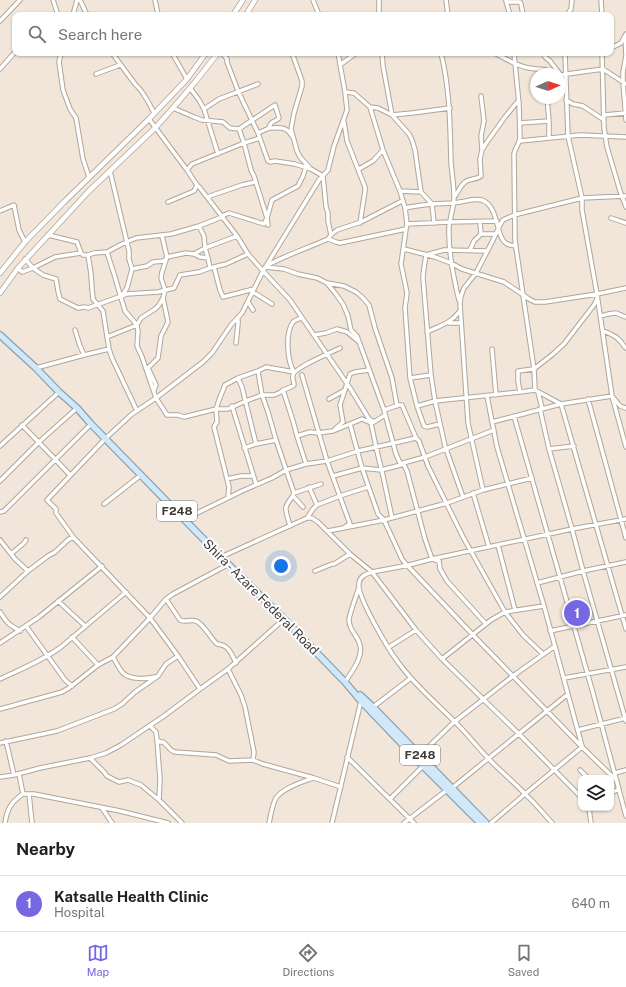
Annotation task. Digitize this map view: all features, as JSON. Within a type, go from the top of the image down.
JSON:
[{"type":"main road","name":"Shira - Azare Federal Road","points":[[0,334],[77,408],[105,439],[352,689],[373,706],[420,755],[480,823]]},
{"type":"main road","name":"Shira - Azare Federal Road","points":[[352,689],[361,701],[423,766],[486,823]]},
{"type":"street","points":[[0,21],[20,0]]},
{"type":"street","points":[[53,0],[57,12]]},
{"type":"street","points":[[74,12],[77,0]]},
{"type":"street","points":[[80,0],[86,12]]},
{"type":"street","points":[[155,0],[157,12]]},
{"type":"street","points":[[235,12],[243,0]]},
{"type":"street","points":[[248,12],[255,0]]},
{"type":"street","points":[[313,0],[318,12]]},
{"type":"street","points":[[379,0],[379,12]]},
{"type":"street","points":[[446,0],[448,12]]},
{"type":"street","points":[[570,12],[572,0]]},
{"type":"street","points":[[601,0],[602,12]]},
{"type":"street","points":[[509,12],[506,1],[520,2],[522,12]]},
{"type":"street","points":[[614,46],[621,43],[625,35]]},
{"type":"street","points":[[625,35],[626,56],[623,72],[625,83],[626,120]]},
{"type":"street","points":[[0,68],[12,55]]},
{"type":"street","points":[[60,56],[59,62],[63,90],[70,109],[76,118],[83,159],[89,177]]},
{"type":"street","points":[[114,56],[140,88],[154,113]]},
{"type":"street","points":[[174,56],[186,79]]},
{"type":"street","points":[[0,273],[25,242],[149,119],[186,79],[204,56]]},
{"type":"street","points":[[0,293],[25,259],[88,192],[156,127],[216,56]]},
{"type":"street","points":[[224,56],[227,59],[238,91],[258,133],[268,161],[289,163],[306,167],[323,176]]},
{"type":"street","points":[[293,56],[302,81],[302,86],[291,126],[293,139],[300,157],[311,169]]},
{"type":"street","points":[[200,689],[150,618],[74,538],[56,513],[56,509],[47,500],[105,439],[137,411],[204,362],[231,325],[242,313],[264,269],[319,180],[328,170],[347,107],[338,56]]},
{"type":"street","points":[[340,65],[352,56]]},
{"type":"street","points":[[382,56],[392,115]]},
{"type":"street","points":[[442,56],[450,108],[454,198],[450,222],[450,250],[451,263],[460,304]]},
{"type":"street","points":[[500,56],[530,68]]},
{"type":"street","points":[[514,56],[520,123],[520,141],[514,154],[514,214],[516,245],[537,391],[550,449],[583,571],[626,719],[578,730]]},
{"type":"street","points":[[545,56],[555,68]]},
{"type":"street","points":[[565,56],[566,68]]},
{"type":"street","points":[[602,56],[604,120],[607,147],[624,196],[626,207]]},
{"type":"street","points":[[96,74],[120,65]]},
{"type":"street","points":[[566,74],[603,69],[625,83]]},
{"type":"street","points":[[204,109],[219,99],[258,84]]},
{"type":"street","points":[[190,88],[204,109],[218,154]]},
{"type":"street","points":[[345,92],[354,93],[370,107],[383,150],[400,191],[405,208],[407,224],[401,264],[406,293],[405,308],[410,378],[424,426],[427,427],[440,424]]},
{"type":"street","points":[[481,96],[484,121],[481,136],[482,150]]},
{"type":"street","points":[[566,100],[573,104],[583,106],[604,120]]},
{"type":"street","points":[[566,100],[568,136],[582,198],[583,217],[603,331],[612,396],[626,447]]},
{"type":"street","points":[[454,198],[464,182],[481,176],[480,159],[482,150],[507,113],[518,101]]},
{"type":"street","points":[[548,104],[549,138]]},
{"type":"street","points":[[173,108],[202,120],[223,122],[230,128],[239,129],[274,105],[279,118],[270,124],[270,128]]},
{"type":"street","points":[[370,107],[378,108],[392,115],[409,134],[415,150],[421,192],[432,204],[434,223]]},
{"type":"street","points":[[392,115],[450,108]]},
{"type":"street","points":[[604,115],[626,113]]},
{"type":"street","points":[[149,119],[197,185],[237,236],[248,254],[264,269],[286,294],[372,422],[392,518]]},
{"type":"street","points":[[344,120],[347,141],[359,169],[366,191],[360,223]]},
{"type":"street","points":[[520,123],[549,121]]},
{"type":"street","points":[[258,133],[270,128],[282,128],[289,132],[293,139]]},
{"type":"street","points":[[239,129],[268,225]]},
{"type":"street","points":[[520,141],[580,135],[626,137]]},
{"type":"street","points":[[187,170],[192,164],[260,138]]},
{"type":"street","points":[[359,169],[373,161],[383,150]]},
{"type":"street","points":[[18,268],[22,272],[55,257],[81,253],[88,256],[94,253],[107,252],[136,238],[171,234],[200,226],[222,218],[224,215],[229,213],[264,224],[272,200],[298,186],[306,167]]},
{"type":"street","points":[[110,171],[132,269],[127,288],[120,297]]},
{"type":"street","points":[[316,172],[319,180]]},
{"type":"street","points":[[323,176],[331,235]]},
{"type":"street","points":[[207,198],[255,182]]},
{"type":"street","points":[[168,202],[194,190],[197,185]]},
{"type":"street","points":[[400,191],[421,192]]},
{"type":"street","points":[[483,490],[468,423],[460,296],[464,288],[476,273],[503,220],[514,214],[582,198],[624,196]]},
{"type":"street","points":[[405,208],[482,200],[492,209],[502,239],[510,246],[516,245]]},
{"type":"street","points":[[264,269],[280,259],[328,239],[337,230],[360,223],[402,201]]},
{"type":"street","points":[[0,211],[14,205],[19,230],[25,242]]},
{"type":"street","points":[[611,218],[626,223]]},
{"type":"street","points":[[407,224],[497,221]]},
{"type":"street","points":[[480,222],[481,234]]},
{"type":"street","points":[[200,226],[204,236],[208,258],[223,297],[253,290],[272,304]]},
{"type":"street","points":[[328,239],[340,243],[406,229]]},
{"type":"street","points":[[470,250],[474,241],[481,234],[496,234]]},
{"type":"street","points":[[48,235],[77,242],[81,253]]},
{"type":"street","points":[[107,337],[137,325],[141,318],[159,305],[163,298],[165,290],[162,272],[167,257],[162,236]]},
{"type":"street","points":[[194,254],[205,248],[237,236]]},
{"type":"street","points":[[404,249],[426,256],[436,257],[458,267],[504,282],[529,300],[535,302],[545,302],[597,294],[626,288]]},
{"type":"street","points":[[426,256],[444,250],[488,251]]},
{"type":"street","points":[[107,252],[124,311],[137,325],[137,346],[153,391],[167,415],[178,415],[184,417],[216,409],[228,409],[232,406],[262,396],[274,396],[294,384],[292,377],[294,372],[304,365],[340,348]]},
{"type":"street","points":[[132,269],[147,266],[153,262],[164,261],[167,257],[186,253],[208,258]]},
{"type":"street","points":[[25,259],[33,268],[43,275],[56,279],[60,299],[78,308],[88,308],[127,294],[158,292],[174,288],[180,275],[199,272],[226,264],[248,254]]},
{"type":"street","points":[[88,256],[92,274],[93,299],[103,311],[109,349],[112,358],[137,411]]},
{"type":"street","points":[[426,256],[423,278],[434,401],[446,449],[463,497]]},
{"type":"street","points":[[264,269],[289,271],[316,278],[327,283],[351,288],[369,305],[392,378],[397,406]]},
{"type":"street","points":[[327,283],[343,304],[348,316],[351,330],[357,336],[359,341],[384,410],[394,444],[402,464],[407,471],[425,539],[432,559]]},
{"type":"street","points":[[520,392],[518,371],[534,369],[564,344],[594,305],[597,294]]},
{"type":"street","points":[[153,391],[156,385],[148,368],[158,358],[161,336],[168,322],[163,298]]},
{"type":"street","points":[[248,302],[252,310]]},
{"type":"street","points":[[427,332],[449,322],[460,311]]},
{"type":"street","points":[[600,316],[616,313],[626,317]]},
{"type":"street","points":[[294,372],[290,365],[288,340],[293,322],[302,318]]},
{"type":"street","points":[[236,343],[238,319]]},
{"type":"street","points":[[449,322],[461,323]]},
{"type":"street","points":[[314,335],[337,329],[347,332],[359,341]]},
{"type":"street","points":[[75,330],[84,355]]},
{"type":"street","points":[[603,331],[614,336],[626,348]]},
{"type":"street","points":[[36,368],[109,349]]},
{"type":"street","points":[[492,349],[496,395]]},
{"type":"street","points":[[228,497],[229,487],[214,428],[217,422],[216,409],[225,385],[266,367],[294,372]]},
{"type":"street","points":[[333,431],[343,422],[340,405],[350,374],[369,370]]},
{"type":"street","points":[[258,371],[262,396],[276,440],[294,494],[303,507]]},
{"type":"street","points":[[302,375],[327,461],[350,524],[328,531]]},
{"type":"street","points":[[410,378],[431,375]]},
{"type":"street","points":[[238,378],[246,401],[256,444]]},
{"type":"street","points":[[329,399],[350,388]]},
{"type":"street","points":[[283,390],[296,436],[306,464]]},
{"type":"street","points":[[417,406],[434,401],[537,391],[561,404],[608,566],[624,615],[626,629]]},
{"type":"street","points":[[0,446],[59,392]]},
{"type":"street","points":[[486,396],[497,447],[544,606],[582,747]]},
{"type":"street","points":[[492,422],[561,404],[612,396]]},
{"type":"street","points":[[612,396],[620,406],[626,408]]},
{"type":"street","points":[[588,399],[626,538]]},
{"type":"street","points":[[384,410],[401,404],[402,405],[416,438],[419,441],[428,466],[471,551],[505,612],[523,634],[543,654]]},
{"type":"street","points":[[232,406],[256,484]]},
{"type":"street","points":[[0,481],[38,442],[77,408]]},
{"type":"street","points":[[296,436],[310,432],[318,433],[333,431],[362,419],[372,422],[385,415]]},
{"type":"street","points":[[514,416],[626,816]]},
{"type":"street","points":[[0,508],[2,511],[91,424]]},
{"type":"street","points":[[350,424],[362,468],[378,514],[384,520],[402,559],[473,635],[617,781]]},
{"type":"street","points":[[22,425],[70,475]]},
{"type":"street","points":[[333,476],[362,468],[381,470],[402,464],[425,457],[494,430]]},
{"type":"street","points":[[184,519],[286,470],[306,464],[327,461],[358,451],[416,438]]},
{"type":"street","points":[[244,448],[276,440]]},
{"type":"street","points":[[550,449],[574,446]]},
{"type":"street","points":[[104,504],[141,475]]},
{"type":"street","points":[[227,479],[241,476],[253,476]]},
{"type":"street","points":[[339,528],[392,518],[447,503],[483,490],[532,478]]},
{"type":"street","points":[[290,526],[286,508],[294,494],[321,484]]},
{"type":"street","points":[[307,518],[313,509],[318,505],[368,487]]},
{"type":"street","points":[[310,488],[318,505]]},
{"type":"street","points":[[473,493],[489,547]]},
{"type":"street","points":[[310,513],[312,518]]},
{"type":"street","points":[[221,557],[307,518],[312,518],[328,531],[350,554],[372,572],[416,630],[442,659],[578,794]]},
{"type":"street","points":[[345,682],[356,665],[360,653],[359,642],[350,628],[349,618],[361,577],[372,572],[408,566],[432,559],[524,539],[626,519]]},
{"type":"street","points":[[0,597],[28,571],[55,552],[69,539],[74,538]]},
{"type":"street","points":[[0,540],[15,559],[28,571]]},
{"type":"street","points":[[11,554],[26,540]]},
{"type":"street","points":[[498,545],[515,610]]},
{"type":"street","points":[[315,571],[334,564],[350,554]]},
{"type":"street","points":[[432,559],[439,561],[440,569],[447,581],[486,624]]},
{"type":"street","points":[[537,583],[626,562]]},
{"type":"street","points":[[0,709],[62,692],[72,686],[98,665],[112,657],[150,618],[166,599],[229,564]]},
{"type":"street","points":[[0,643],[39,617],[102,566]]},
{"type":"street","points":[[359,587],[365,605],[379,632],[400,666],[552,823]]},
{"type":"street","points":[[0,679],[48,656],[72,638],[126,592]]},
{"type":"street","points":[[166,599],[180,620],[183,622],[194,620],[200,623],[217,644],[227,647],[236,663]]},
{"type":"street","points":[[58,601],[84,625],[84,628]]},
{"type":"street","points":[[442,659],[486,624],[505,612],[544,606]]},
{"type":"street","points":[[0,612],[6,622],[20,631]]},
{"type":"street","points":[[550,631],[624,615]]},
{"type":"street","points":[[0,777],[90,758],[121,746],[236,663],[284,619]]},
{"type":"street","points":[[26,626],[65,680],[72,686]]},
{"type":"street","points":[[389,648],[416,630]]},
{"type":"street","points":[[72,638],[98,665]]},
{"type":"street","points":[[420,755],[455,722],[483,699],[555,646]]},
{"type":"street","points":[[0,742],[57,731],[114,709],[158,676],[166,664],[178,656]]},
{"type":"street","points":[[112,657],[124,674],[129,677],[149,678],[158,676]]},
{"type":"street","points":[[564,678],[626,667]]},
{"type":"street","points":[[228,669],[241,694],[245,707],[254,752],[253,760]]},
{"type":"street","points":[[373,706],[411,678]]},
{"type":"street","points":[[404,823],[489,758],[568,694]]},
{"type":"street","points":[[332,823],[361,701]]},
{"type":"street","points":[[150,726],[156,732],[157,740],[160,779],[159,800]]},
{"type":"street","points":[[157,740],[166,744],[170,750],[174,752],[216,755],[229,761],[253,760],[341,787]]},
{"type":"street","points":[[6,742],[14,775]]},
{"type":"street","points":[[491,823],[582,747]]},
{"type":"street","points":[[347,757],[414,823]]},
{"type":"street","points":[[90,758],[107,776],[119,782],[128,780],[141,785],[159,800],[182,823]]},
{"type":"street","points":[[390,799],[423,766]]},
{"type":"street","points":[[580,770],[585,775]]},
{"type":"street","points":[[615,773],[626,770]]},
{"type":"street","points":[[19,774],[23,794]]},
{"type":"street","points":[[269,823],[272,808],[276,799],[281,793],[297,784],[314,778]]},
{"type":"street","points":[[614,792],[619,789]]},
{"type":"street","points":[[4,822],[10,806],[15,800],[23,794],[34,794],[120,811],[168,823]]},
{"type":"street","points":[[29,794],[32,823]]},
{"type":"street","points":[[102,808],[112,823]]},
{"type":"street","points":[[590,811],[592,823]]},
{"type":"place","name":"Katsalle Health Clinic","points":[[577,613]]}]
